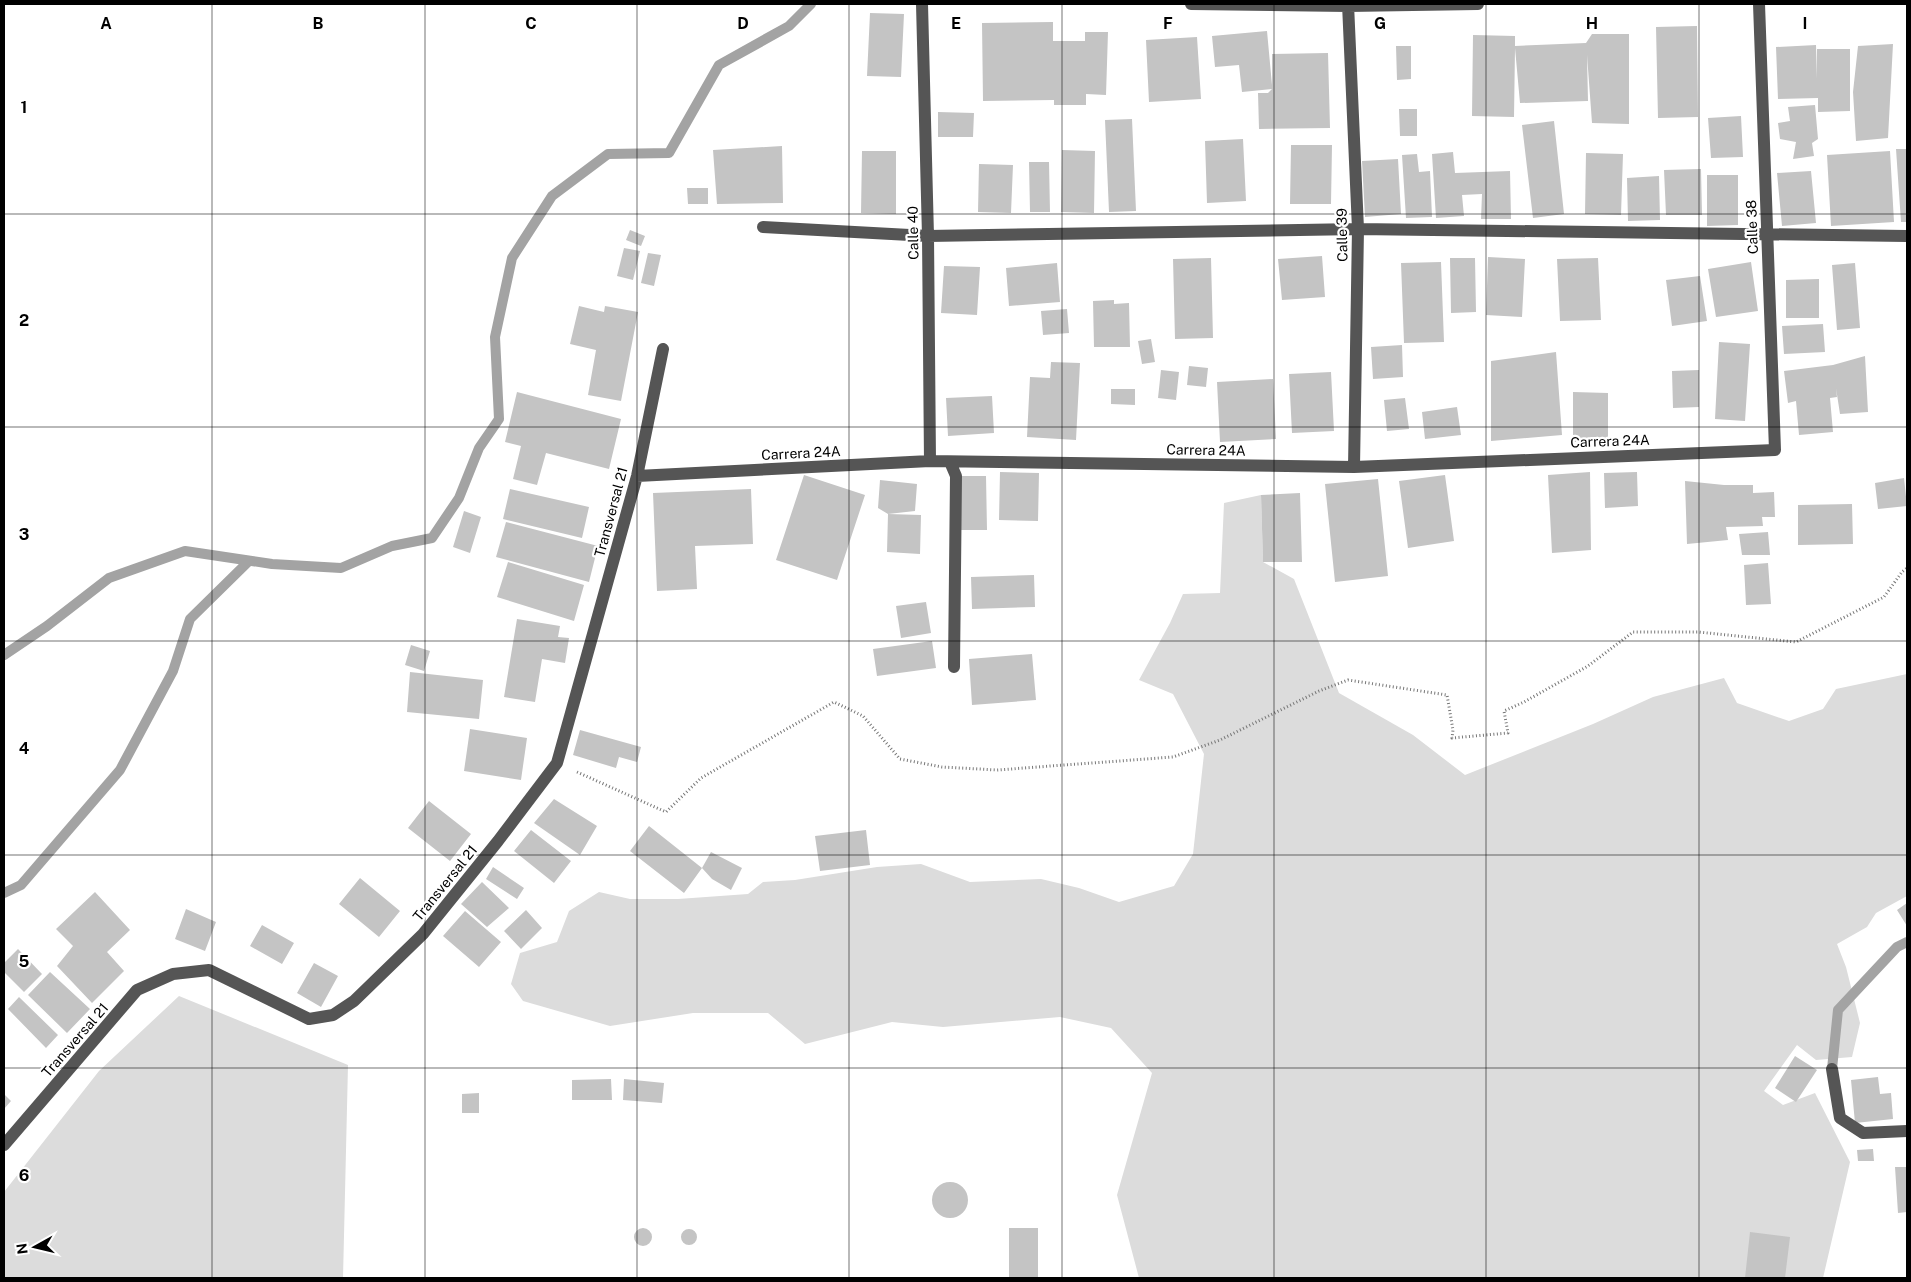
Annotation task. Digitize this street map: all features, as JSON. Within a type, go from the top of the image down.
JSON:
[{"type":"street","name":"Calle 40","points":[[922,4],[928,236],[930,461]]},
{"type":"street","points":[[1191,4],[1478,4]]},
{"type":"street","name":"Calle 38","points":[[1759,4],[1775,450]]},
{"type":"street","name":"Calle 39","points":[[1348,5],[1358,229],[1354,467]]},
{"type":"street","points":[[763,227],[928,236],[1358,229],[1907,236]]},
{"type":"street","name":"Transversal 21","points":[[4,1145],[137,990],[173,974],[209,970],[309,1019],[333,1015],[347,1006],[422,934],[498,841],[557,763],[637,476],[663,349]]},
{"type":"street","name":"Carrera 24A","points":[[637,476],[930,461],[1354,467],[1775,450]]},
{"type":"street","points":[[950,462],[956,476],[954,667]]},
{"type":"street","points":[[1832,1069],[1840,1118],[1863,1133],[1907,1131]]},
{"type":"path","points":[[557,763],[666,812],[701,778],[834,702],[863,716],[900,759],[942,768],[997,770],[1173,757],[1220,740],[1319,691],[1348,680],[1447,695],[1453,730],[1452,738],[1508,733],[1504,711],[1524,702],[1588,666],[1633,632],[1698,632],[1796,642],[1884,597],[1907,568]]},
{"type":"shaded area","points":[[1261,495],[1263,562],[1294,579],[1339,693],[1413,735],[1465,775],[1593,724],[1653,697],[1724,678],[1737,703],[1789,721],[1823,709],[1836,689],[1907,674],[1907,896],[1876,913],[1867,927],[1837,944],[1846,967],[1860,1023],[1852,1057],[1816,1060],[1797,1045],[1764,1091],[1783,1105],[1815,1093],[1850,1162],[1823,1278],[1139,1278],[1117,1195],[1152,1073],[1111,1028],[1060,1017],[943,1027],[892,1022],[805,1044],[768,1013],[693,1013],[610,1026],[523,1001],[511,984],[520,953],[557,942],[569,911],[599,892],[630,899],[678,899],[748,894],[763,882],[795,880],[877,867],[921,864],[970,882],[1041,879],[1079,888],[1119,902],[1174,886],[1193,854],[1204,754],[1173,694],[1139,680],[1170,623],[1183,594],[1220,593],[1224,503]]},
{"type":"shaded area","points":[[179,996],[348,1065],[343,1278],[4,1278],[4,1192],[99,1071]]},
{"type":"building","points":[[870,13],[904,14],[901,77],[867,76]]},
{"type":"building","points":[[1053,22],[1053,41],[1085,41],[1085,32],[1108,32],[1106,95],[1086,94],[1086,105],[1054,105],[1054,100],[983,101],[982,23]]},
{"type":"building","points":[[1697,26],[1698,117],[1658,118],[1656,27]]},
{"type":"building","points":[[1267,31],[1272,85],[1272,54],[1328,53],[1330,128],[1259,129],[1258,93],[1268,93],[1272,89],[1242,92],[1239,65],[1215,67],[1212,36]]},
{"type":"building","points":[[1592,34],[1629,34],[1629,124],[1592,123],[1587,55],[1588,101],[1520,103],[1515,48],[1514,117],[1472,116],[1473,35],[1515,36],[1515,46],[1586,43]]},
{"type":"building","points":[[1197,37],[1201,99],[1149,102],[1146,40]]},
{"type":"building","points":[[1893,44],[1888,138],[1856,141],[1853,92],[1858,46]]},
{"type":"building","points":[[1816,45],[1817,79],[1817,49],[1850,49],[1850,111],[1818,112],[1818,98],[1778,99],[1776,47]]},
{"type":"building","points":[[1396,46],[1411,46],[1411,79],[1397,80]]},
{"type":"building","points":[[1815,105],[1818,139],[1812,143],[1814,156],[1793,159],[1796,142],[1780,139],[1778,123],[1790,121],[1788,107]]},
{"type":"building","points":[[1399,109],[1417,109],[1417,136],[1400,136]]},
{"type":"building","points":[[938,112],[974,113],[973,137],[938,137]]},
{"type":"building","points":[[1741,116],[1743,157],[1711,158],[1708,118]]},
{"type":"building","points":[[1132,119],[1136,211],[1109,212],[1105,120]]},
{"type":"building","points":[[1554,121],[1564,214],[1533,218],[1522,125]]},
{"type":"building","points":[[1243,139],[1246,201],[1207,203],[1205,141]]},
{"type":"building","points":[[1291,145],[1332,145],[1331,204],[1290,204]]},
{"type":"building","points":[[782,146],[783,203],[717,204],[713,150]]},
{"type":"building","points":[[1896,149],[1907,149],[1907,222],[1901,222]]},
{"type":"building","points":[[1062,150],[1095,151],[1094,213],[1061,212]]},
{"type":"building","points":[[862,151],[896,151],[896,214],[861,213]]},
{"type":"building","points":[[1890,151],[1894,222],[1831,226],[1827,155]]},
{"type":"building","points":[[1453,152],[1455,173],[1510,171],[1511,219],[1481,219],[1482,194],[1462,195],[1464,216],[1436,218],[1432,154]]},
{"type":"building","points":[[1586,153],[1623,154],[1621,215],[1585,214]]},
{"type":"building","points":[[1417,154],[1419,172],[1430,171],[1432,217],[1406,218],[1402,155]]},
{"type":"building","points":[[1398,159],[1401,214],[1365,217],[1362,161]]},
{"type":"building","points":[[1029,162],[1049,162],[1050,212],[1030,212]]},
{"type":"building","points":[[979,164],[1013,165],[1011,213],[978,212]]},
{"type":"building","points":[[1701,169],[1702,215],[1666,215],[1664,170]]},
{"type":"building","points":[[1811,171],[1816,223],[1782,226],[1777,173]]},
{"type":"building","points":[[1707,175],[1738,175],[1738,225],[1707,226]]},
{"type":"building","points":[[1659,176],[1660,220],[1628,221],[1627,178]]},
{"type":"building","points":[[687,188],[708,188],[708,204],[688,204]]},
{"type":"building","points":[[630,230],[645,236],[641,246],[626,240]]},
{"type":"building","points":[[624,248],[640,251],[633,280],[617,276]]},
{"type":"building","points":[[648,253],[661,255],[654,286],[641,283]]},
{"type":"building","points":[[1322,256],[1325,297],[1282,300],[1278,259]]},
{"type":"building","points":[[1488,257],[1525,259],[1522,317],[1486,315]]},
{"type":"building","points":[[1211,258],[1213,338],[1175,339],[1173,259]]},
{"type":"building","points":[[1450,258],[1475,258],[1476,312],[1451,313]]},
{"type":"building","points":[[1598,258],[1601,320],[1560,321],[1557,259]]},
{"type":"building","points":[[1441,262],[1444,342],[1404,343],[1401,263]]},
{"type":"building","points":[[1751,262],[1758,311],[1716,317],[1708,269]]},
{"type":"building","points":[[1057,263],[1060,302],[1009,306],[1006,268]]},
{"type":"building","points":[[1855,263],[1860,328],[1837,330],[1832,265]]},
{"type":"building","points":[[944,266],[980,267],[977,315],[941,313]]},
{"type":"building","points":[[1700,276],[1707,321],[1672,326],[1666,280]]},
{"type":"building","points":[[1819,279],[1819,318],[1786,318],[1786,280]]},
{"type":"building","points":[[1114,300],[1114,304],[1129,303],[1130,347],[1094,347],[1093,301]]},
{"type":"building","points":[[579,306],[604,312],[605,306],[638,312],[621,401],[588,395],[596,350],[570,344]]},
{"type":"building","points":[[1067,309],[1069,333],[1043,335],[1041,311]]},
{"type":"building","points":[[1823,324],[1825,352],[1784,354],[1782,326]]},
{"type":"building","points":[[1151,339],[1155,362],[1142,364],[1138,341]]},
{"type":"building","points":[[1719,342],[1750,344],[1745,421],[1715,419]]},
{"type":"building","points":[[1402,345],[1403,377],[1373,379],[1371,347]]},
{"type":"building","points":[[1556,352],[1562,435],[1491,441],[1491,361]]},
{"type":"building","points":[[1865,356],[1868,412],[1840,414],[1836,388],[1837,397],[1830,398],[1833,432],[1799,435],[1796,401],[1788,403],[1784,371],[1833,365]]},
{"type":"building","points":[[1051,362],[1080,363],[1076,440],[1027,437],[1030,377],[1050,378]]},
{"type":"building","points":[[1189,366],[1208,368],[1206,387],[1187,385]]},
{"type":"building","points":[[1161,370],[1179,372],[1176,400],[1158,398]]},
{"type":"building","points":[[1699,370],[1699,407],[1673,408],[1672,371]]},
{"type":"building","points":[[1331,372],[1334,431],[1292,433],[1289,374]]},
{"type":"building","points":[[1273,379],[1276,439],[1220,442],[1217,382]]},
{"type":"building","points":[[1111,389],[1135,389],[1135,405],[1111,404]]},
{"type":"building","points":[[517,392],[621,419],[609,469],[546,453],[537,485],[513,479],[521,446],[505,442]]},
{"type":"building","points":[[1573,392],[1608,393],[1608,442],[1573,442]]},
{"type":"building","points":[[992,396],[994,433],[948,436],[946,398]]},
{"type":"building","points":[[1405,398],[1409,429],[1387,431],[1384,400]]},
{"type":"building","points":[[1457,407],[1461,435],[1425,439],[1422,412]]},
{"type":"building","points":[[1000,472],[1039,473],[1038,521],[999,520]]},
{"type":"building","points":[[1590,472],[1591,550],[1552,553],[1548,475]]},
{"type":"building","points":[[1637,472],[1638,506],[1605,508],[1604,473]]},
{"type":"building","points":[[804,475],[865,495],[837,580],[776,560]]},
{"type":"building","points":[[1445,475],[1454,541],[1408,548],[1399,481]]},
{"type":"building","points":[[956,476],[986,476],[987,530],[956,530]]},
{"type":"building","points":[[1904,478],[1907,506],[1878,509],[1875,483]]},
{"type":"building","points":[[1378,479],[1388,576],[1335,582],[1325,484]]},
{"type":"building","points":[[880,480],[917,484],[915,511],[888,514],[878,508]]},
{"type":"building","points":[[1685,481],[1724,485],[1753,485],[1753,493],[1774,492],[1775,517],[1762,517],[1763,526],[1726,527],[1728,540],[1687,544]]},
{"type":"building","points":[[510,489],[589,507],[582,538],[503,519]]},
{"type":"building","points":[[751,489],[753,544],[695,546],[697,589],[657,591],[653,493]]},
{"type":"building","points":[[1300,493],[1302,562],[1263,562],[1261,495]]},
{"type":"building","points":[[1852,504],[1853,544],[1798,545],[1798,505]]},
{"type":"building","points":[[464,511],[481,517],[470,553],[453,547]]},
{"type":"building","points":[[888,514],[921,515],[920,554],[887,552]]},
{"type":"building","points":[[506,522],[598,546],[589,582],[496,557]]},
{"type":"building","points":[[1768,532],[1770,555],[1742,555],[1739,534]]},
{"type":"building","points":[[508,562],[584,585],[574,621],[497,597]]},
{"type":"building","points":[[1768,563],[1771,604],[1746,605],[1744,565]]},
{"type":"building","points":[[1034,575],[1035,607],[972,609],[971,577]]},
{"type":"building","points":[[926,602],[931,633],[901,638],[896,606]]},
{"type":"building","points":[[517,619],[560,626],[558,637],[569,638],[565,663],[542,659],[535,702],[504,697]]},
{"type":"building","points":[[932,641],[936,668],[877,676],[873,649]]},
{"type":"building","points":[[411,645],[430,651],[424,671],[405,665]]},
{"type":"building","points":[[1032,654],[1036,700],[972,705],[969,659]]},
{"type":"building","points":[[410,672],[483,680],[479,719],[407,712]]},
{"type":"building","points":[[470,729],[527,738],[521,780],[464,771]]},
{"type":"building","points":[[580,730],[641,747],[637,762],[619,757],[616,768],[573,755]]},
{"type":"building","points":[[554,799],[597,826],[580,855],[534,823]]},
{"type":"building","points":[[429,801],[471,834],[450,861],[408,828]]},
{"type":"building","points":[[649,826],[702,868],[684,893],[630,851]]},
{"type":"building","points":[[531,830],[571,861],[554,883],[514,851]]},
{"type":"building","points":[[866,830],[870,865],[820,871],[815,836]]},
{"type":"building","points":[[711,852],[742,868],[731,890],[712,879],[702,868]]},
{"type":"building","points":[[493,867],[524,888],[517,899],[486,879]]},
{"type":"building","points":[[360,878],[400,911],[379,937],[339,904]]},
{"type":"building","points":[[482,882],[509,908],[487,927],[461,904]]},
{"type":"building","points":[[95,892],[130,930],[107,952],[124,971],[92,1003],[57,966],[73,946],[56,929]]},
{"type":"building","points":[[1907,903],[1907,926],[1897,910]]},
{"type":"building","points":[[186,909],[216,922],[205,951],[175,939]]},
{"type":"building","points":[[526,910],[542,928],[521,949],[504,931]]},
{"type":"building","points":[[465,911],[501,942],[479,967],[443,936]]},
{"type":"building","points":[[262,925],[294,943],[282,964],[250,946]]},
{"type":"building","points":[[18,949],[42,974],[24,992],[4,972],[4,963]]},
{"type":"building","points":[[314,963],[338,976],[321,1007],[297,993]]},
{"type":"building","points":[[50,972],[90,1009],[67,1033],[28,995]]},
{"type":"building","points":[[19,997],[58,1035],[46,1048],[8,1009]]},
{"type":"building","points":[[1795,1056],[1817,1070],[1796,1102],[1775,1088]]},
{"type":"building","points":[[1878,1077],[1880,1094],[1891,1093],[1893,1119],[1855,1123],[1851,1080]]},
{"type":"building","points":[[611,1079],[612,1100],[572,1100],[572,1080]]},
{"type":"building","points":[[624,1079],[664,1083],[662,1103],[623,1100]]},
{"type":"building","points":[[479,1093],[479,1113],[462,1113],[462,1094]]},
{"type":"building","points":[[4,1094],[11,1101],[4,1109]]},
{"type":"building","points":[[1873,1149],[1874,1161],[1858,1161],[1857,1150]]},
{"type":"building","points":[[1895,1167],[1907,1167],[1907,1212],[1898,1213]]},
{"type":"building","points":[[950,1182],[957,1183],[963,1187],[967,1193],[967,1207],[963,1213],[957,1217],[950,1218],[943,1217],[937,1213],[933,1207],[932,1200],[933,1193],[937,1187],[943,1183]]},
{"type":"building","points":[[643,1228],[649,1231],[652,1237],[649,1243],[643,1246],[637,1243],[634,1237],[637,1231]]},
{"type":"building","points":[[1009,1228],[1038,1228],[1038,1278],[1009,1278]]},
{"type":"building","points":[[689,1229],[695,1231],[697,1237],[695,1243],[689,1245],[683,1243],[681,1237],[683,1231]]},
{"type":"building","points":[[1750,1232],[1790,1237],[1785,1278],[1745,1278]]},
{"type":"waterway","points":[[4,655],[47,626],[109,578],[185,551],[272,564],[341,568],[392,546],[432,538],[459,498],[479,448],[499,419],[495,337],[512,258],[552,196],[608,154],[669,153],[719,65],[789,26],[811,4]]},
{"type":"waterway","points":[[4,893],[21,885],[120,770],[173,671],[190,619],[249,561]]},
{"type":"waterway","points":[[1832,1069],[1838,1010],[1897,947],[1907,942]]}]
